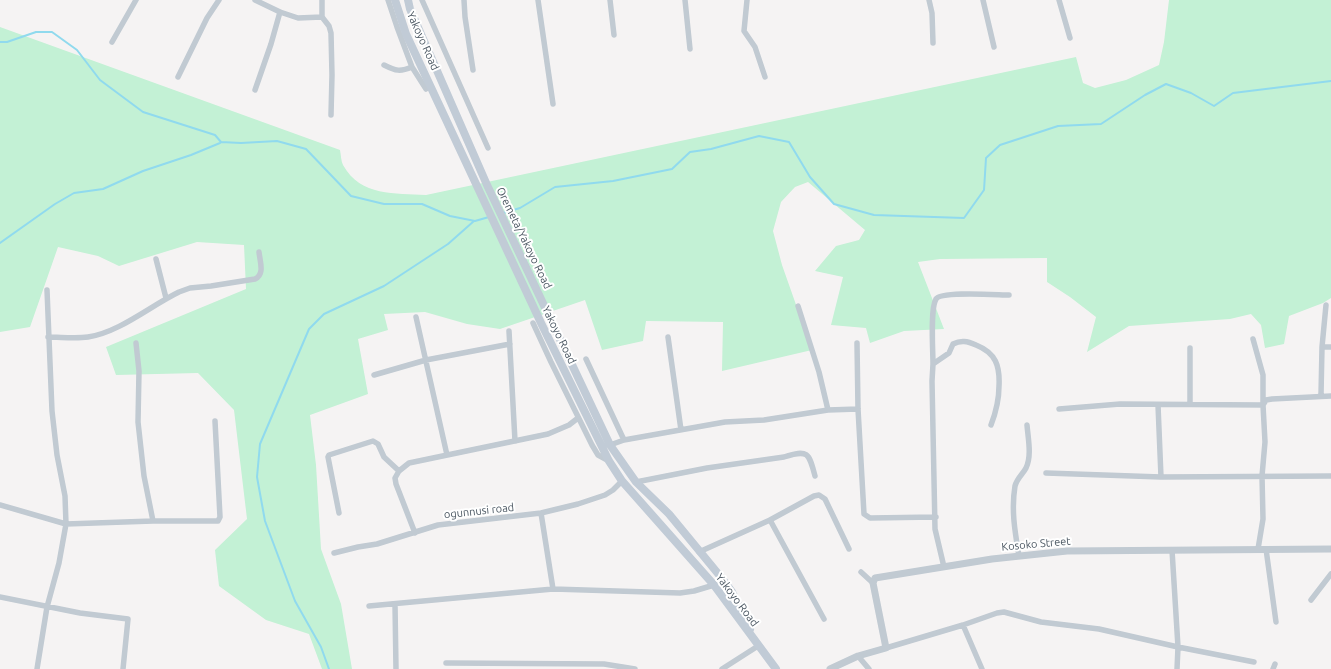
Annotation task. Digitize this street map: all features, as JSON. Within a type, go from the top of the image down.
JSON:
[{"type":"main road","name":"Yakoyo Road","points":[[395,0],[406,34],[570,384],[609,461],[622,481],[714,585],[758,646]]},
{"type":"main road","name":"Oremeta/Yakoyo Road","points":[[408,0],[418,28],[487,185],[610,445],[636,482],[668,514],[732,592],[758,646]]},
{"type":"main road","points":[[758,646],[776,669]]},
{"type":"street","points":[[112,42],[136,0]]},
{"type":"street","points":[[178,76],[207,18],[218,0]]},
{"type":"street","points":[[255,0],[280,12],[298,18],[322,17]]},
{"type":"street","points":[[322,0],[322,17],[329,26],[331,33],[331,115]]},
{"type":"street","points":[[388,0],[412,67],[426,89]]},
{"type":"street","points":[[422,0],[488,148]]},
{"type":"street","points":[[464,0],[473,70]]},
{"type":"street","points":[[538,0],[553,104]]},
{"type":"street","points":[[610,0],[614,35]]},
{"type":"street","points":[[685,0],[690,49]]},
{"type":"street","points":[[747,0],[744,31],[755,47],[765,77]]},
{"type":"street","points":[[929,0],[932,13],[933,43]]},
{"type":"street","points":[[983,0],[994,47]]},
{"type":"street","points":[[1059,0],[1070,38]]},
{"type":"street","points":[[255,90],[280,12]]},
{"type":"street","points":[[384,65],[394,70],[403,71],[412,67]]},
{"type":"street","points":[[48,337],[86,337],[95,335],[112,330],[166,298],[190,288],[255,279],[259,277],[262,272],[260,252]]},
{"type":"street","points":[[156,259],[166,298]]},
{"type":"street","points":[[37,669],[47,607],[59,563],[66,524],[65,496],[52,411],[47,290]]},
{"type":"street","points":[[944,567],[936,533],[932,388],[933,308],[936,299],[939,296],[982,294],[1009,295]]},
{"type":"street","points":[[1321,396],[1322,347],[1326,305]]},
{"type":"street","points":[[798,306],[819,372],[828,410]]},
{"type":"street","points":[[416,317],[447,455]]},
{"type":"street","points":[[534,323],[578,418],[598,455],[609,461]]},
{"type":"street","points":[[509,331],[515,441]]},
{"type":"street","points":[[668,337],[681,430]]},
{"type":"street","points":[[1253,340],[1263,375],[1265,442],[1262,476],[1263,519],[1258,549]]},
{"type":"street","points":[[933,364],[949,353],[952,344],[958,341],[966,341],[980,346],[991,354],[998,364],[1000,374],[998,403],[990,425]]},
{"type":"street","points":[[136,343],[139,371],[138,422],[144,476],[153,521]]},
{"type":"street","points":[[856,343],[864,514],[866,517],[870,518],[936,517]]},
{"type":"street","points":[[374,375],[426,360],[510,344]]},
{"type":"street","points":[[1322,347],[1331,347]]},
{"type":"street","points":[[1190,348],[1190,404]]},
{"type":"street","points":[[586,359],[624,440]]},
{"type":"street","points":[[1263,405],[1266,400],[1272,399],[1331,396]]},
{"type":"street","points":[[1059,409],[1113,405],[1263,405]]},
{"type":"street","points":[[1158,405],[1160,477]]},
{"type":"street","points":[[610,445],[624,440],[725,422],[764,420],[828,410],[858,409]]},
{"type":"street","points":[[415,533],[395,478],[399,471],[409,463],[548,434],[578,418]]},
{"type":"street","points":[[0,506],[66,524],[153,521],[218,521],[220,517],[215,421]]},
{"type":"street","points":[[1019,556],[1014,521],[1013,500],[1016,483],[1026,468],[1029,459],[1027,425]]},
{"type":"street","points":[[339,513],[328,458],[329,455],[373,441],[378,444],[384,457],[399,471]]},
{"type":"street","points":[[636,482],[707,468],[784,457],[801,453],[810,459],[815,476]]},
{"type":"street","points":[[1046,473],[1160,477],[1331,476]]},
{"type":"street","name":"ogunnusi road","points":[[334,553],[378,544],[438,525],[541,513],[578,504],[613,490],[622,481]]},
{"type":"street","points":[[699,552],[770,520],[814,496],[819,495],[823,496],[849,548]]},
{"type":"street","points":[[541,513],[553,589]]},
{"type":"street","points":[[770,520],[824,619]]},
{"type":"street","points":[[1266,549],[1276,622]]},
{"type":"street","name":"Kosoko Street","points":[[873,582],[875,578],[1019,556],[1067,551],[1331,549]]},
{"type":"street","points":[[1172,550],[1178,647],[1176,669]]},
{"type":"street","points":[[861,572],[873,582],[886,648]]},
{"type":"street","points":[[1311,600],[1331,574]]},
{"type":"street","points":[[369,606],[553,589],[680,593],[694,591],[714,585]]},
{"type":"street","points":[[0,597],[80,613],[128,619],[123,669]]},
{"type":"street","points":[[395,604],[396,669]]},
{"type":"street","points":[[830,669],[858,656],[1004,612],[1042,622],[1099,629],[1254,662]]},
{"type":"street","points":[[964,625],[982,669]]},
{"type":"street","points":[[722,669],[758,646]]},
{"type":"street","points":[[858,656],[869,669]]},
{"type":"street","points":[[446,663],[604,664],[635,669]]},
{"type":"green space","points":[[1169,0],[1331,0],[1331,298],[1323,303],[1289,316],[1284,344],[1265,348],[1261,325],[1251,314],[1230,319],[1129,326],[1087,352],[1096,317],[1047,282],[1047,258],[940,259],[918,262],[944,329],[904,331],[870,343],[866,328],[831,325],[843,277],[815,271],[836,246],[859,240],[865,230],[808,182],[795,187],[781,202],[773,231],[782,265],[812,350],[722,371],[723,322],[646,321],[643,341],[602,350],[585,300],[500,329],[467,324],[425,312],[384,314],[388,330],[358,339],[368,394],[310,415],[316,465],[321,549],[341,604],[352,669],[322,669],[309,634],[266,620],[219,586],[215,550],[247,519],[234,410],[198,373],[116,375],[106,347],[246,289],[244,245],[197,242],[119,266],[98,256],[58,247],[30,327],[0,332],[0,27],[340,150],[342,163],[350,175],[359,183],[369,188],[391,193],[426,195],[1076,57],[1083,83],[1095,88],[1126,80],[1159,65],[1164,42]]},
{"type":"waterway","points":[[0,42],[7,42],[36,32],[52,32],[77,50],[100,80],[143,112],[215,135],[221,142],[241,143],[277,141],[306,149],[351,196],[384,204],[422,204],[450,216],[475,221],[489,217]]},
{"type":"waterway","points":[[503,213],[520,208],[555,187],[613,181],[672,169],[690,152],[711,149],[759,136],[789,142],[810,177],[834,204],[874,215],[964,218],[984,190],[986,158],[1000,145],[1058,126],[1101,124],[1145,95],[1166,84],[1191,93],[1214,106],[1233,93],[1331,81]]},
{"type":"waterway","points":[[0,243],[55,204],[74,193],[103,189],[143,171],[191,155],[220,143]]},
{"type":"waterway","points":[[329,669],[321,647],[295,601],[265,521],[257,477],[260,444],[309,329],[324,314],[384,286],[448,244],[474,221]]}]
